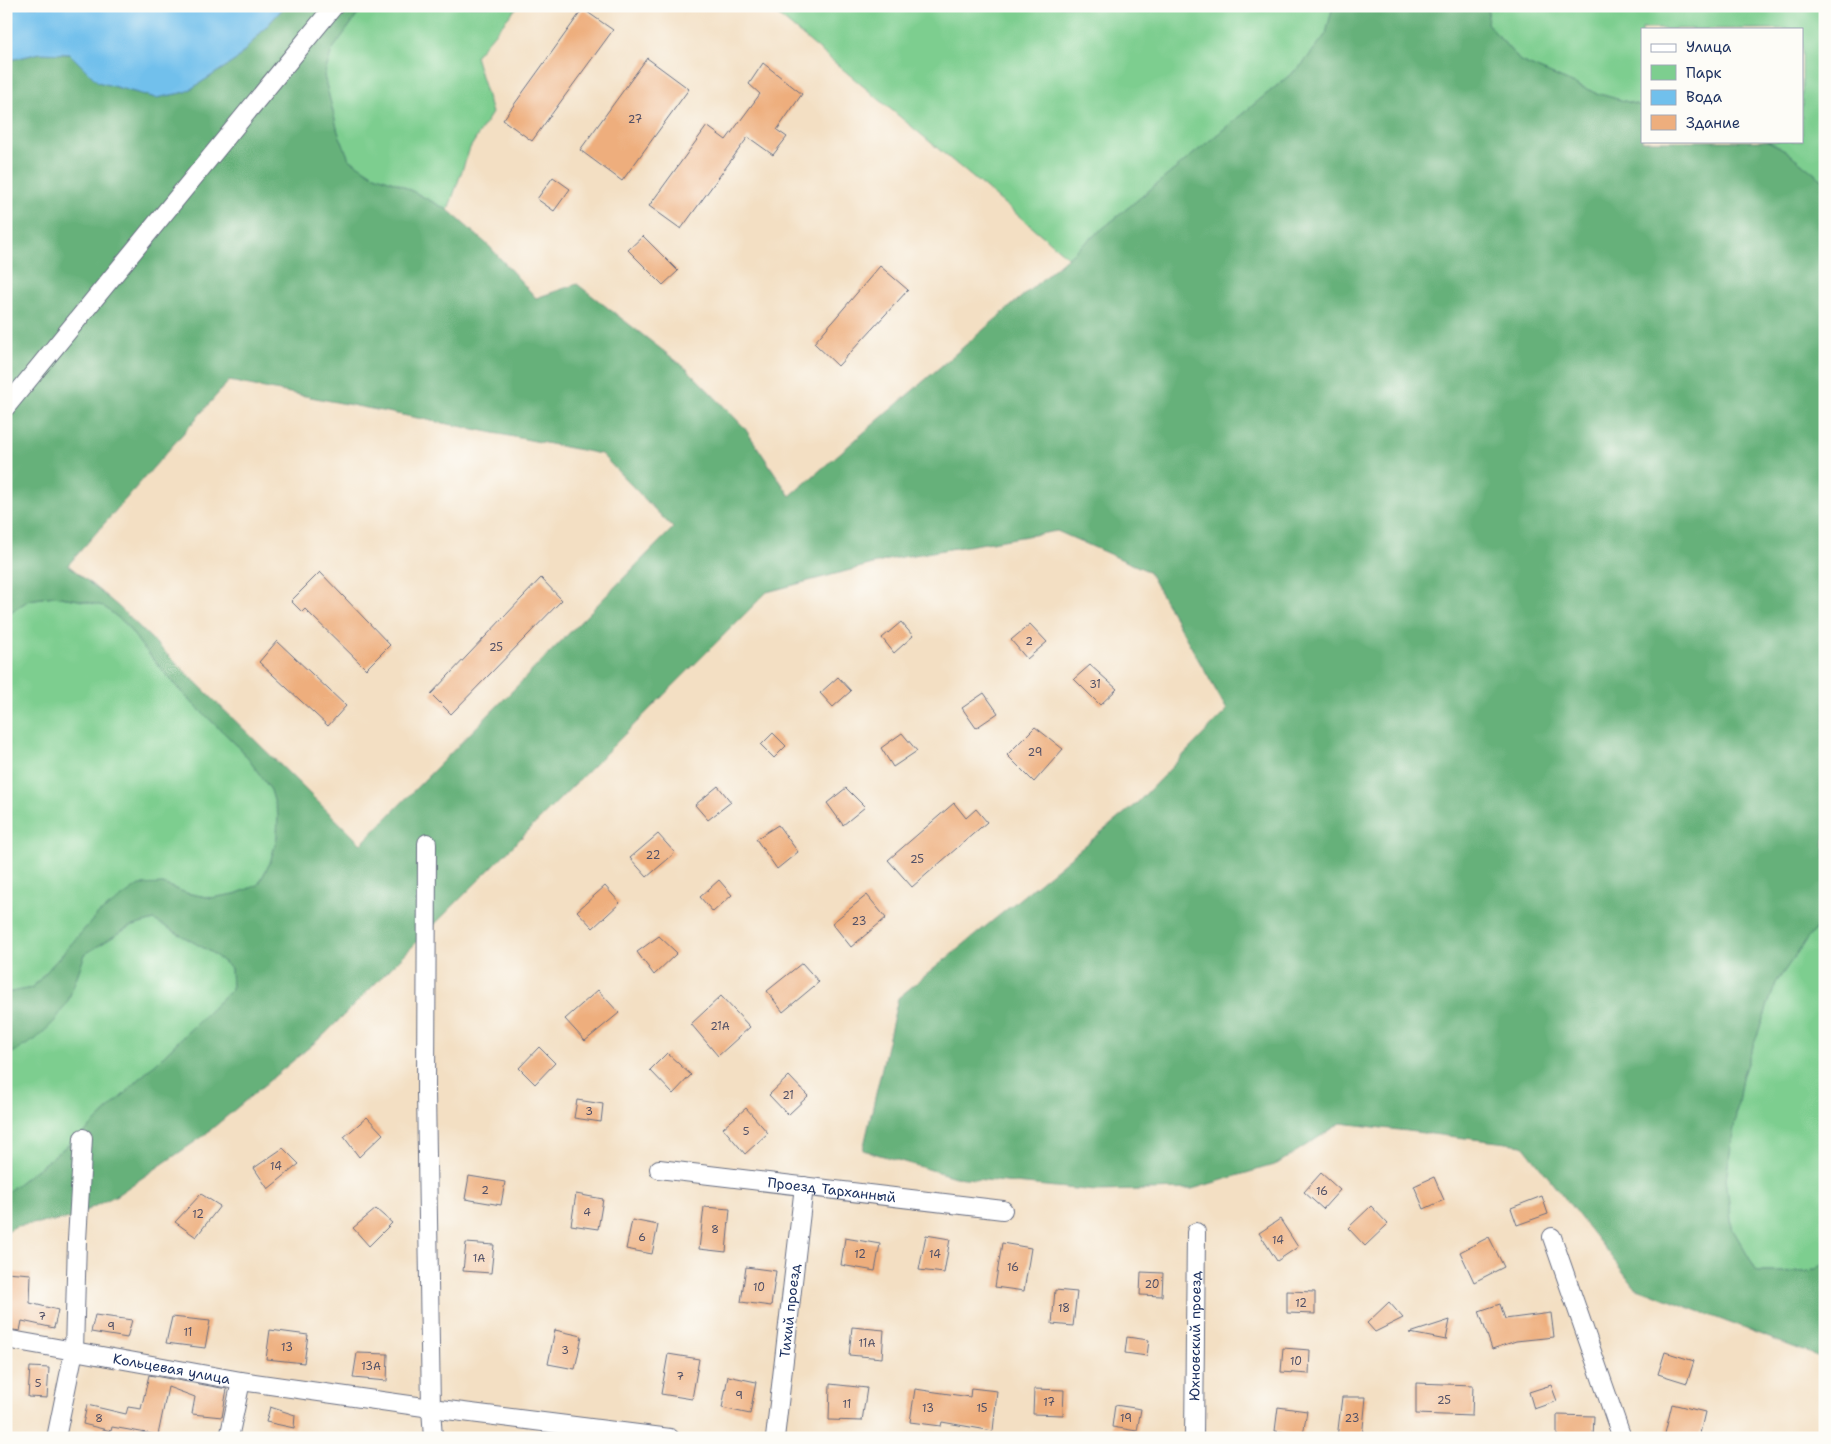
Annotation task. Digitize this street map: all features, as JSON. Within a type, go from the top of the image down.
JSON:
[{"type":"street","points":[[6,407],[334,6]]},
{"type":"street","points":[[427,843],[426,1092],[431,1408],[434,1438]]},
{"type":"street","points":[[56,1438],[74,1351],[77,1240],[83,1138]]},
{"type":"street","name":"Проезд Тарханный","points":[[659,1169],[1003,1210]]},
{"type":"street","name":"Тихий проезд","points":[[775,1438],[804,1186]]},
{"type":"street","name":"Юхновский проезд","points":[[1194,1438],[1196,1232]]},
{"type":"street","points":[[1552,1237],[1622,1438]]},
{"type":"street","name":"Кольцевая улица","points":[[6,1339],[241,1381],[229,1438]]},
{"type":"street","points":[[241,1381],[431,1408],[670,1438]]},
{"type":"green space","points":[[285,6],[364,6],[332,50],[324,76],[338,132],[349,159],[372,174],[399,184],[448,210],[489,246],[536,298],[577,284],[688,370],[744,427],[790,496],[1068,257],[1302,65],[1326,34],[1333,6],[1489,6],[1487,23],[1520,61],[1596,93],[1641,106],[1641,142],[1770,142],[1785,150],[1825,182],[1825,918],[1806,940],[1776,983],[1742,1077],[1726,1178],[1732,1228],[1757,1272],[1806,1272],[1825,1264],[1825,1359],[1635,1287],[1523,1145],[1341,1123],[1277,1164],[1192,1189],[1096,1191],[955,1177],[863,1150],[898,998],[1137,803],[1227,710],[1148,571],[1057,531],[896,558],[767,592],[325,1034],[202,1137],[117,1195],[69,1219],[16,1226],[6,1232],[6,1193],[86,1131],[232,989],[231,968],[211,952],[154,920],[129,927],[85,954],[68,1001],[54,1022],[36,1039],[14,1052],[6,1053],[6,993],[32,988],[98,914],[139,885],[163,884],[186,893],[211,898],[235,894],[258,885],[270,863],[277,838],[278,814],[271,790],[241,749],[186,697],[141,645],[125,623],[103,606],[54,596],[29,600],[6,615],[6,61],[40,53],[70,54],[98,82],[156,98],[186,92],[236,60]],"holes":[[[229,381],[601,454],[673,528],[361,844],[119,607],[68,565]]]},
{"type":"green space","points":[[364,6],[518,6],[475,56],[492,113],[470,148],[448,210],[399,184],[372,174],[349,159],[338,132],[324,76],[332,50]]},
{"type":"green space","points":[[767,6],[1333,6],[1326,34],[1302,65],[1068,257]]},
{"type":"green space","points":[[1489,6],[1825,6],[1825,182],[1785,150],[1770,142],[1804,142],[1804,28],[1641,28],[1641,106],[1596,93],[1520,61],[1487,23]]},
{"type":"green space","points":[[54,596],[103,606],[125,623],[141,645],[186,697],[241,749],[271,790],[278,814],[277,838],[270,863],[258,885],[235,894],[211,898],[186,893],[163,884],[98,914],[32,988],[7,993],[6,615],[29,600]]},
{"type":"green space","points":[[1825,918],[1825,1264],[1806,1272],[1757,1272],[1732,1228],[1726,1178],[1742,1077],[1776,983],[1806,940]]},
{"type":"green space","points":[[154,920],[211,952],[231,968],[232,989],[86,1131],[6,1193],[6,1053],[14,1052],[68,1001],[85,954],[129,927]]},
{"type":"water","points":[[6,6],[285,6],[236,60],[186,92],[156,98],[98,82],[70,54],[40,53],[6,61]]},
{"type":"building","points":[[583,9],[613,30],[532,141],[503,120]]},
{"type":"building","points":[[647,58],[689,89],[622,181],[580,150]]},
{"type":"building","points":[[763,63],[802,94],[777,130],[787,137],[773,155],[748,137],[681,229],[649,206],[707,126],[726,140],[760,94],[749,84]]},
{"type":"building","points":[[553,177],[570,189],[554,211],[537,199]]},
{"type":"building","points":[[643,236],[678,271],[663,285],[628,250]]},
{"type":"building","points":[[880,266],[908,290],[838,366],[814,343]]},
{"type":"building","points":[[320,572],[390,645],[366,669],[305,609],[302,612],[291,601]]},
{"type":"building","points":[[541,578],[562,600],[451,714],[431,694]]},
{"type":"building","points":[[901,622],[913,636],[894,653],[882,638]]},
{"type":"building","points":[[1030,624],[1047,642],[1027,659],[1011,640]]},
{"type":"building","points":[[277,641],[346,706],[328,726],[259,662]]},
{"type":"building","points":[[1090,665],[1117,689],[1100,705],[1074,679]]},
{"type":"building","points":[[838,677],[851,691],[833,707],[820,693]]},
{"type":"building","points":[[984,693],[998,713],[976,728],[962,708]]},
{"type":"building","points":[[1035,727],[1063,749],[1034,782],[1007,755]]},
{"type":"building","points":[[773,733],[786,746],[774,758],[761,745]]},
{"type":"building","points":[[902,733],[917,751],[893,767],[881,748]]},
{"type":"building","points":[[718,786],[731,802],[708,820],[695,805]]},
{"type":"building","points":[[846,788],[865,807],[843,825],[827,803]]},
{"type":"building","points":[[954,803],[966,818],[976,809],[987,822],[912,887],[888,860]]},
{"type":"building","points":[[778,825],[798,852],[777,869],[756,839]]},
{"type":"building","points":[[658,834],[675,853],[647,877],[630,858]]},
{"type":"building","points":[[719,880],[732,895],[713,912],[700,897]]},
{"type":"building","points":[[605,886],[620,903],[593,928],[577,911]]},
{"type":"building","points":[[867,895],[886,918],[851,947],[832,923]]},
{"type":"building","points":[[659,936],[677,953],[654,975],[637,952]]},
{"type":"building","points":[[802,963],[819,982],[783,1012],[767,991]]},
{"type":"building","points":[[598,990],[619,1013],[585,1041],[565,1019]]},
{"type":"building","points":[[721,996],[750,1027],[718,1056],[691,1024]]},
{"type":"building","points":[[539,1047],[555,1063],[535,1084],[519,1068]]},
{"type":"building","points":[[667,1053],[691,1075],[673,1094],[650,1070]]},
{"type":"building","points":[[789,1076],[808,1096],[788,1115],[769,1095]]},
{"type":"building","points":[[577,1100],[603,1104],[601,1122],[574,1118]]},
{"type":"building","points":[[746,1108],[768,1133],[745,1154],[723,1128]]},
{"type":"building","points":[[367,1117],[383,1134],[359,1157],[344,1137]]},
{"type":"building","points":[[283,1148],[299,1164],[268,1189],[254,1168]]},
{"type":"building","points":[[1321,1173],[1340,1190],[1323,1209],[1304,1192]]},
{"type":"building","points":[[469,1176],[505,1182],[501,1205],[465,1199]]},
{"type":"building","points":[[1434,1177],[1444,1200],[1424,1209],[1414,1186]]},
{"type":"building","points":[[201,1194],[220,1206],[196,1237],[175,1222]]},
{"type":"building","points":[[576,1194],[603,1199],[598,1229],[571,1225]]},
{"type":"building","points":[[1542,1196],[1548,1214],[1517,1225],[1511,1208]]},
{"type":"building","points":[[1371,1206],[1388,1224],[1365,1246],[1348,1228]]},
{"type":"building","points":[[704,1207],[730,1209],[726,1252],[699,1249]]},
{"type":"building","points":[[376,1209],[392,1223],[369,1246],[353,1228]]},
{"type":"building","points":[[1280,1219],[1298,1247],[1277,1261],[1259,1233]]},
{"type":"building","points":[[632,1220],[658,1225],[652,1254],[626,1249]]},
{"type":"building","points":[[926,1235],[950,1239],[944,1273],[919,1270]]},
{"type":"building","points":[[1489,1237],[1504,1267],[1474,1282],[1460,1252]]},
{"type":"building","points":[[845,1238],[880,1244],[875,1271],[841,1265]]},
{"type":"building","points":[[466,1243],[494,1245],[491,1273],[463,1271]]},
{"type":"building","points":[[1002,1243],[1031,1248],[1024,1291],[995,1287]]},
{"type":"building","points":[[746,1267],[776,1271],[771,1306],[741,1302]]},
{"type":"building","points":[[6,1272],[31,1274],[30,1303],[58,1310],[54,1328],[22,1321],[20,1331],[6,1329]]},
{"type":"building","points":[[1141,1272],[1163,1273],[1162,1296],[1140,1295]]},
{"type":"building","points":[[1055,1290],[1077,1292],[1073,1326],[1052,1324]]},
{"type":"building","points":[[1287,1291],[1315,1292],[1315,1314],[1287,1313]]},
{"type":"building","points":[[1389,1302],[1403,1318],[1375,1332],[1367,1323]]},
{"type":"building","points":[[1500,1304],[1505,1319],[1551,1313],[1554,1337],[1516,1341],[1492,1349],[1479,1311]]},
{"type":"building","points":[[95,1315],[132,1320],[127,1338],[91,1332]]},
{"type":"building","points":[[172,1317],[210,1321],[205,1348],[166,1343]]},
{"type":"building","points":[[1450,1320],[1446,1340],[1410,1333]]},
{"type":"building","points":[[852,1327],[884,1330],[882,1358],[849,1355]]},
{"type":"building","points":[[270,1330],[308,1335],[304,1363],[266,1359]]},
{"type":"building","points":[[555,1330],[582,1336],[575,1369],[548,1364]]},
{"type":"building","points":[[1127,1337],[1149,1340],[1147,1356],[1125,1353]]},
{"type":"building","points":[[1283,1348],[1310,1350],[1309,1374],[1281,1372]]},
{"type":"building","points":[[1665,1352],[1694,1361],[1687,1383],[1658,1374]]},
{"type":"building","points":[[357,1353],[388,1354],[387,1381],[353,1378]]},
{"type":"building","points":[[668,1354],[699,1359],[692,1399],[661,1394]]},
{"type":"building","points":[[30,1367],[49,1368],[47,1398],[28,1397]]},
{"type":"building","points":[[149,1375],[227,1389],[222,1417],[192,1414],[195,1397],[168,1387],[158,1435],[112,1427],[111,1431],[83,1424],[87,1405],[126,1414],[128,1407],[141,1409]]},
{"type":"building","points":[[728,1376],[756,1382],[750,1414],[722,1408]]},
{"type":"building","points":[[1416,1383],[1473,1385],[1472,1416],[1416,1414]]},
{"type":"building","points":[[830,1384],[867,1388],[862,1421],[829,1420]]},
{"type":"building","points":[[1551,1385],[1557,1401],[1534,1409],[1529,1392]]},
{"type":"building","points":[[971,1388],[997,1391],[993,1431],[942,1422],[941,1426],[910,1422],[915,1389],[970,1397]]},
{"type":"building","points":[[1034,1389],[1064,1390],[1063,1415],[1033,1414]]},
{"type":"building","points":[[1342,1397],[1366,1397],[1362,1438],[1337,1438]]},
{"type":"building","points":[[1672,1404],[1705,1412],[1699,1438],[1664,1438]]},
{"type":"building","points":[[1115,1405],[1141,1409],[1137,1431],[1112,1427]]},
{"type":"building","points":[[270,1407],[295,1415],[294,1428],[266,1422]]},
{"type":"building","points":[[1278,1407],[1307,1411],[1303,1435],[1275,1431]]},
{"type":"building","points":[[1557,1415],[1594,1416],[1593,1438],[1557,1438]]}]
